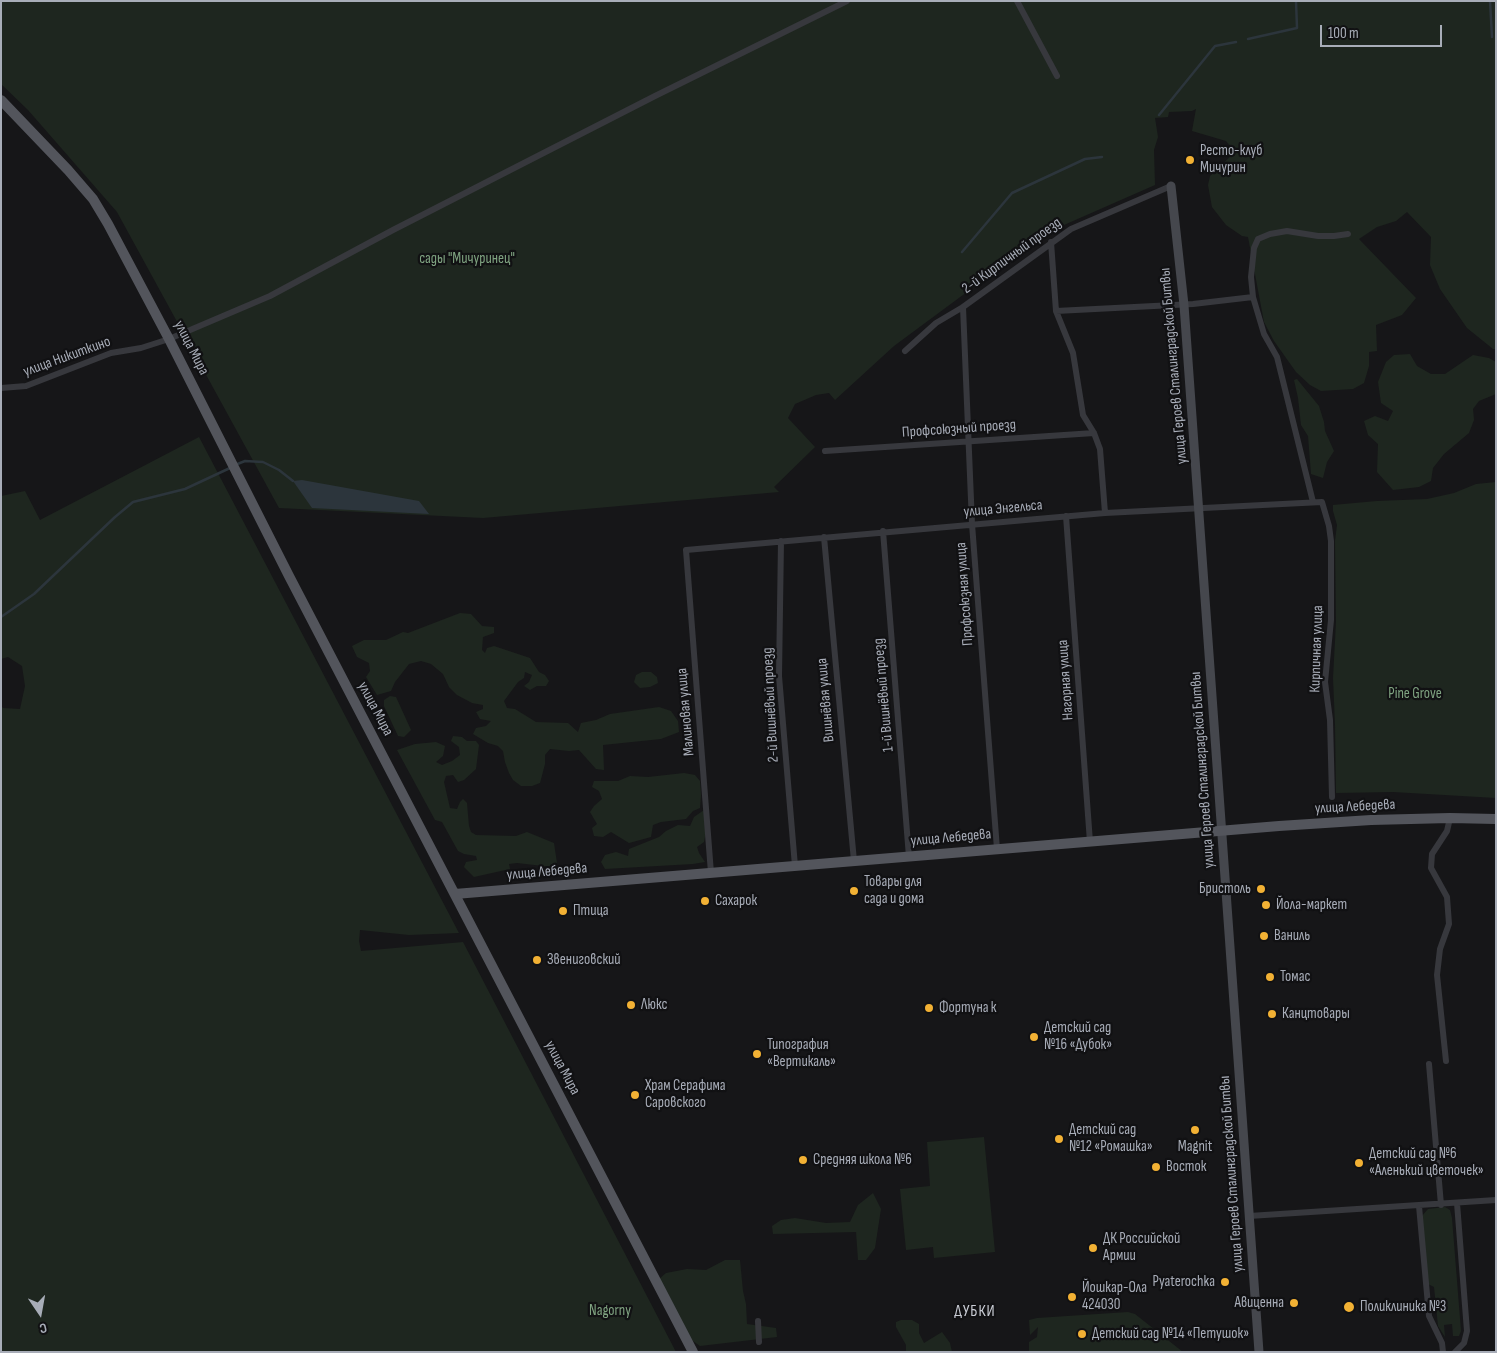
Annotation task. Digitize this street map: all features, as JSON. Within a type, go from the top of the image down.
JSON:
[{"type":"main road","name":"улица Мира","points":[[1,100],[68,170],[93,199],[108,224],[693,1352]]},
{"type":"main road","name":"улица Лебедева","points":[[455,894],[1371,820],[1450,818],[1496,820]]},
{"type":"street","name":"улица Никиткино","points":[[1,388],[26,386],[111,353],[141,348],[169,339],[270,296],[393,230],[655,96],[847,1]]},
{"type":"street","points":[[1017,1],[1057,76]]},
{"type":"street","name":"2-й Кирпичный проезд","points":[[905,351],[936,323],[963,307],[1071,229],[1171,186]]},
{"type":"street","name":"улица Героев Сталинградской Битвы","points":[[1171,186],[1184,305],[1259,1352]]},
{"type":"street","points":[[1314,502],[1277,356],[1264,334],[1253,297],[1254,248],[1258,239],[1270,234],[1288,231],[1318,236],[1348,234]]},
{"type":"street","points":[[1051,242],[1056,311],[1073,353],[1082,415],[1094,433],[1100,449],[1105,512]]},
{"type":"street","points":[[1056,311],[1184,305],[1253,297]]},
{"type":"street","name":"Профсоюзная улица","points":[[963,307],[972,524],[997,849]]},
{"type":"street","name":"Профсоюзный проезд","points":[[825,451],[1094,433]]},
{"type":"street","name":"улица Энгельса","points":[[686,550],[1105,512],[1322,502]]},
{"type":"street","name":"Кирпичная улица","points":[[1322,502],[1331,541],[1331,620],[1325,682],[1330,720],[1332,797]]},
{"type":"street","name":"Нагорная улица","points":[[1066,516],[1090,842]]},
{"type":"street","name":"1-й Вишнёвый проезд","points":[[883,531],[909,857]]},
{"type":"street","name":"Вишнёвая улица","points":[[824,537],[854,861]]},
{"type":"street","name":"2-й Вишнёвый проезд","points":[[781,542],[779,676],[795,866]]},
{"type":"street","name":"Малиновая улица","points":[[686,550],[711,873]]},
{"type":"street","points":[[1446,1062],[1437,975],[1440,948],[1449,924],[1447,897],[1431,868],[1432,854],[1447,831],[1450,818]]},
{"type":"street","points":[[1430,1064],[1441,1204]]},
{"type":"street","points":[[1249,1216],[1496,1200]]},
{"type":"street","points":[[1455,1352],[1464,1343],[1467,1331],[1457,1204]]},
{"type":"street","points":[[1420,1206],[1429,1316],[1442,1342],[1443,1352]]},
{"type":"street","points":[[758,1321],[759,1342]]},
{"type":"green space","name":"сады \"Мичуринец\"","points":[[1,1],[1496,1],[1496,349],[1493,349],[1467,328],[1440,289],[1430,265],[1431,237],[1407,212],[1396,221],[1377,227],[1359,239],[1416,298],[1402,315],[1376,325],[1377,351],[1369,352],[1369,366],[1364,383],[1353,389],[1321,391],[1310,385],[1296,372],[1274,341],[1264,322],[1248,237],[1242,236],[1226,225],[1212,207],[1208,185],[1210,176],[1235,152],[1226,141],[1192,131],[1196,109],[1192,111],[1169,112],[1168,117],[1155,118],[1158,137],[1154,150],[1155,185],[1048,232],[894,346],[835,400],[829,393],[816,395],[795,404],[788,418],[815,447],[774,487],[779,492],[483,518],[279,508],[117,212],[28,110],[1,84]]},
{"type":"green space","points":[[1410,354],[1417,366],[1431,374],[1445,374],[1473,355],[1489,358],[1496,362],[1496,394],[1479,401],[1473,409],[1474,420],[1469,433],[1444,454],[1433,468],[1431,481],[1419,487],[1393,490],[1377,472],[1378,444],[1368,435],[1364,421],[1375,416],[1388,421],[1393,411],[1381,403],[1378,382],[1386,362],[1394,355]]},
{"type":"green space","points":[[1297,379],[1319,406],[1325,431],[1334,451],[1327,462],[1323,478],[1311,474],[1308,436],[1301,425],[1294,380]]},
{"type":"green space","name":"Nagorny","points":[[199,437],[459,933],[409,935],[360,930],[359,941],[361,951],[463,942],[676,1352],[1,1352],[1,706],[3,708],[20,709],[25,686],[22,666],[8,657],[1,659],[1,496],[25,491],[40,520]]},
{"type":"green space","name":"Pine Grove","points":[[1496,482],[1496,798],[1393,792],[1336,793],[1333,678],[1336,622],[1335,541],[1337,525],[1333,505],[1427,499],[1454,493],[1476,484]]},
{"type":"green space","points":[[460,613],[471,614],[482,626],[494,627],[494,633],[483,637],[482,650],[485,653],[487,648],[494,646],[530,658],[539,672],[545,675],[549,681],[546,686],[537,686],[530,690],[524,686],[529,682],[532,675],[525,672],[524,678],[518,682],[504,701],[507,708],[515,709],[536,722],[568,723],[578,732],[581,723],[596,720],[610,714],[659,707],[671,711],[678,721],[679,732],[661,739],[603,745],[604,770],[596,769],[579,750],[550,749],[545,755],[545,764],[540,783],[532,786],[521,786],[513,780],[509,773],[503,751],[498,746],[488,743],[473,734],[476,728],[486,726],[491,721],[480,719],[476,712],[483,709],[483,705],[472,703],[457,695],[449,687],[443,674],[431,664],[421,661],[409,664],[395,682],[391,691],[377,695],[366,677],[370,671],[369,663],[357,657],[352,646],[364,640],[386,640],[403,632],[408,633]]},
{"type":"green space","points":[[642,672],[651,672],[657,677],[658,683],[650,687],[640,688],[634,682],[636,675]]},
{"type":"green space","points":[[390,696],[396,697],[411,730],[404,737],[398,736],[384,706],[384,700]]},
{"type":"green space","points":[[453,736],[462,737],[467,741],[476,741],[479,745],[476,769],[464,780],[458,782],[453,775],[446,776],[444,782],[450,808],[457,809],[463,799],[467,803],[469,826],[471,832],[476,835],[516,836],[527,832],[554,843],[557,863],[552,867],[517,863],[509,864],[510,869],[474,877],[464,867],[466,862],[477,860],[476,856],[458,851],[442,822],[435,820],[397,750],[415,744],[436,742],[445,746],[443,756],[436,762],[442,765],[460,755],[459,747],[451,741]]},
{"type":"green space","points":[[684,773],[695,775],[700,781],[701,795],[700,808],[693,811],[686,819],[661,822],[653,825],[651,837],[629,843],[611,832],[603,837],[594,836],[592,828],[597,824],[590,812],[602,799],[599,791],[592,787],[594,781],[618,781],[630,776],[648,777]]},
{"type":"green space","points":[[704,810],[706,831],[704,842],[697,847],[705,862],[605,869],[601,862],[605,855],[616,852],[628,856],[629,849],[659,837],[678,825],[690,826],[694,817]]},
{"type":"green space","points":[[984,1137],[995,1252],[934,1258],[933,1247],[906,1250],[900,1189],[930,1186],[927,1142]]},
{"type":"green space","points":[[873,1193],[881,1209],[875,1248],[866,1260],[858,1260],[856,1232],[773,1234],[772,1226],[781,1220],[795,1218],[826,1223],[850,1222],[858,1205]]},
{"type":"green space","points":[[1445,1207],[1450,1210],[1452,1218],[1461,1331],[1459,1336],[1453,1336],[1452,1324],[1444,1325],[1445,1337],[1438,1326],[1434,1287],[1428,1284],[1422,1216],[1428,1209]]},
{"type":"green space","points":[[725,1260],[740,1260],[747,1324],[776,1328],[777,1337],[700,1346],[686,1336],[659,1279],[666,1273],[687,1269],[706,1270]]},
{"type":"green space","name":"Детский сад №14 «Петушок»","points":[[1128,1312],[1135,1314],[1183,1352],[1029,1352],[1029,1342],[1037,1337],[1038,1327],[1030,1335],[1029,1320]]},
{"type":"green space","points":[[912,1320],[919,1324],[919,1333],[924,1343],[942,1332],[950,1343],[952,1352],[906,1352],[906,1345],[896,1327],[896,1322]]},
{"type":"shaded area","points":[[302,480],[419,501],[429,514],[312,508],[293,481]]},
{"type":"waterway","points":[[1248,39],[1297,28],[1296,1]]},
{"type":"waterway","points":[[1490,1],[1492,37]]},
{"type":"waterway","points":[[1159,115],[1215,46],[1236,42]]},
{"type":"waterway","points":[[962,252],[1012,193],[1085,159],[1102,157]]},
{"type":"waterway","points":[[235,465],[245,461],[263,462],[279,470],[293,481]]},
{"type":"waterway","points":[[1,617],[34,594],[133,502],[185,489],[230,468]]},
{"type":"place","name":"Ресто-клуб Мичурин","points":[[1190,160]]},
{"type":"place","name":"Бристоль","points":[[1261,889]]},
{"type":"place","name":"Товары для сада и дома","points":[[854,891]]},
{"type":"place","name":"Сахарок","points":[[705,901]]},
{"type":"place","name":"Йола-маркет","points":[[1266,905]]},
{"type":"place","name":"Птица","points":[[563,911]]},
{"type":"place","name":"Ваниль","points":[[1264,936]]},
{"type":"place","name":"Звениговский","points":[[537,960]]},
{"type":"place","name":"Томас","points":[[1270,977]]},
{"type":"place","name":"Люкс","points":[[631,1005]]},
{"type":"place","name":"Фортуна к","points":[[929,1008]]},
{"type":"place","name":"Канцтовары","points":[[1272,1014]]},
{"type":"place","name":"Детский сад №16 «Дубок»","points":[[1034,1037]]},
{"type":"place","name":"Типография «Вертикаль»","points":[[757,1054]]},
{"type":"place","name":"Храм Серафима Саровского","points":[[635,1095]]},
{"type":"place","name":"Magnit","points":[[1195,1130]]},
{"type":"place","name":"Детский сад №12 «Ромашка»","points":[[1059,1139]]},
{"type":"place","name":"Средняя школа №6","points":[[803,1160]]},
{"type":"place","name":"Детский сад №6 «Аленький цветочек»","points":[[1359,1163]]},
{"type":"place","name":"Восток","points":[[1156,1167]]},
{"type":"place","name":"ДК Российской Армии","points":[[1093,1248]]},
{"type":"place","name":"Pyaterochka","points":[[1225,1282]]},
{"type":"place","name":"Йошкар-Ола 424030","points":[[1072,1297]]},
{"type":"place","name":"Авиценна","points":[[1294,1303]]},
{"type":"place","name":"Поликлиника №3","points":[[1349,1307]]},
{"type":"place","name":"Детский сад №14 «Петушок»","points":[[1082,1334]]},
{"type":"district","name":"ДУБКИ","points":[[975,1312]]}]
